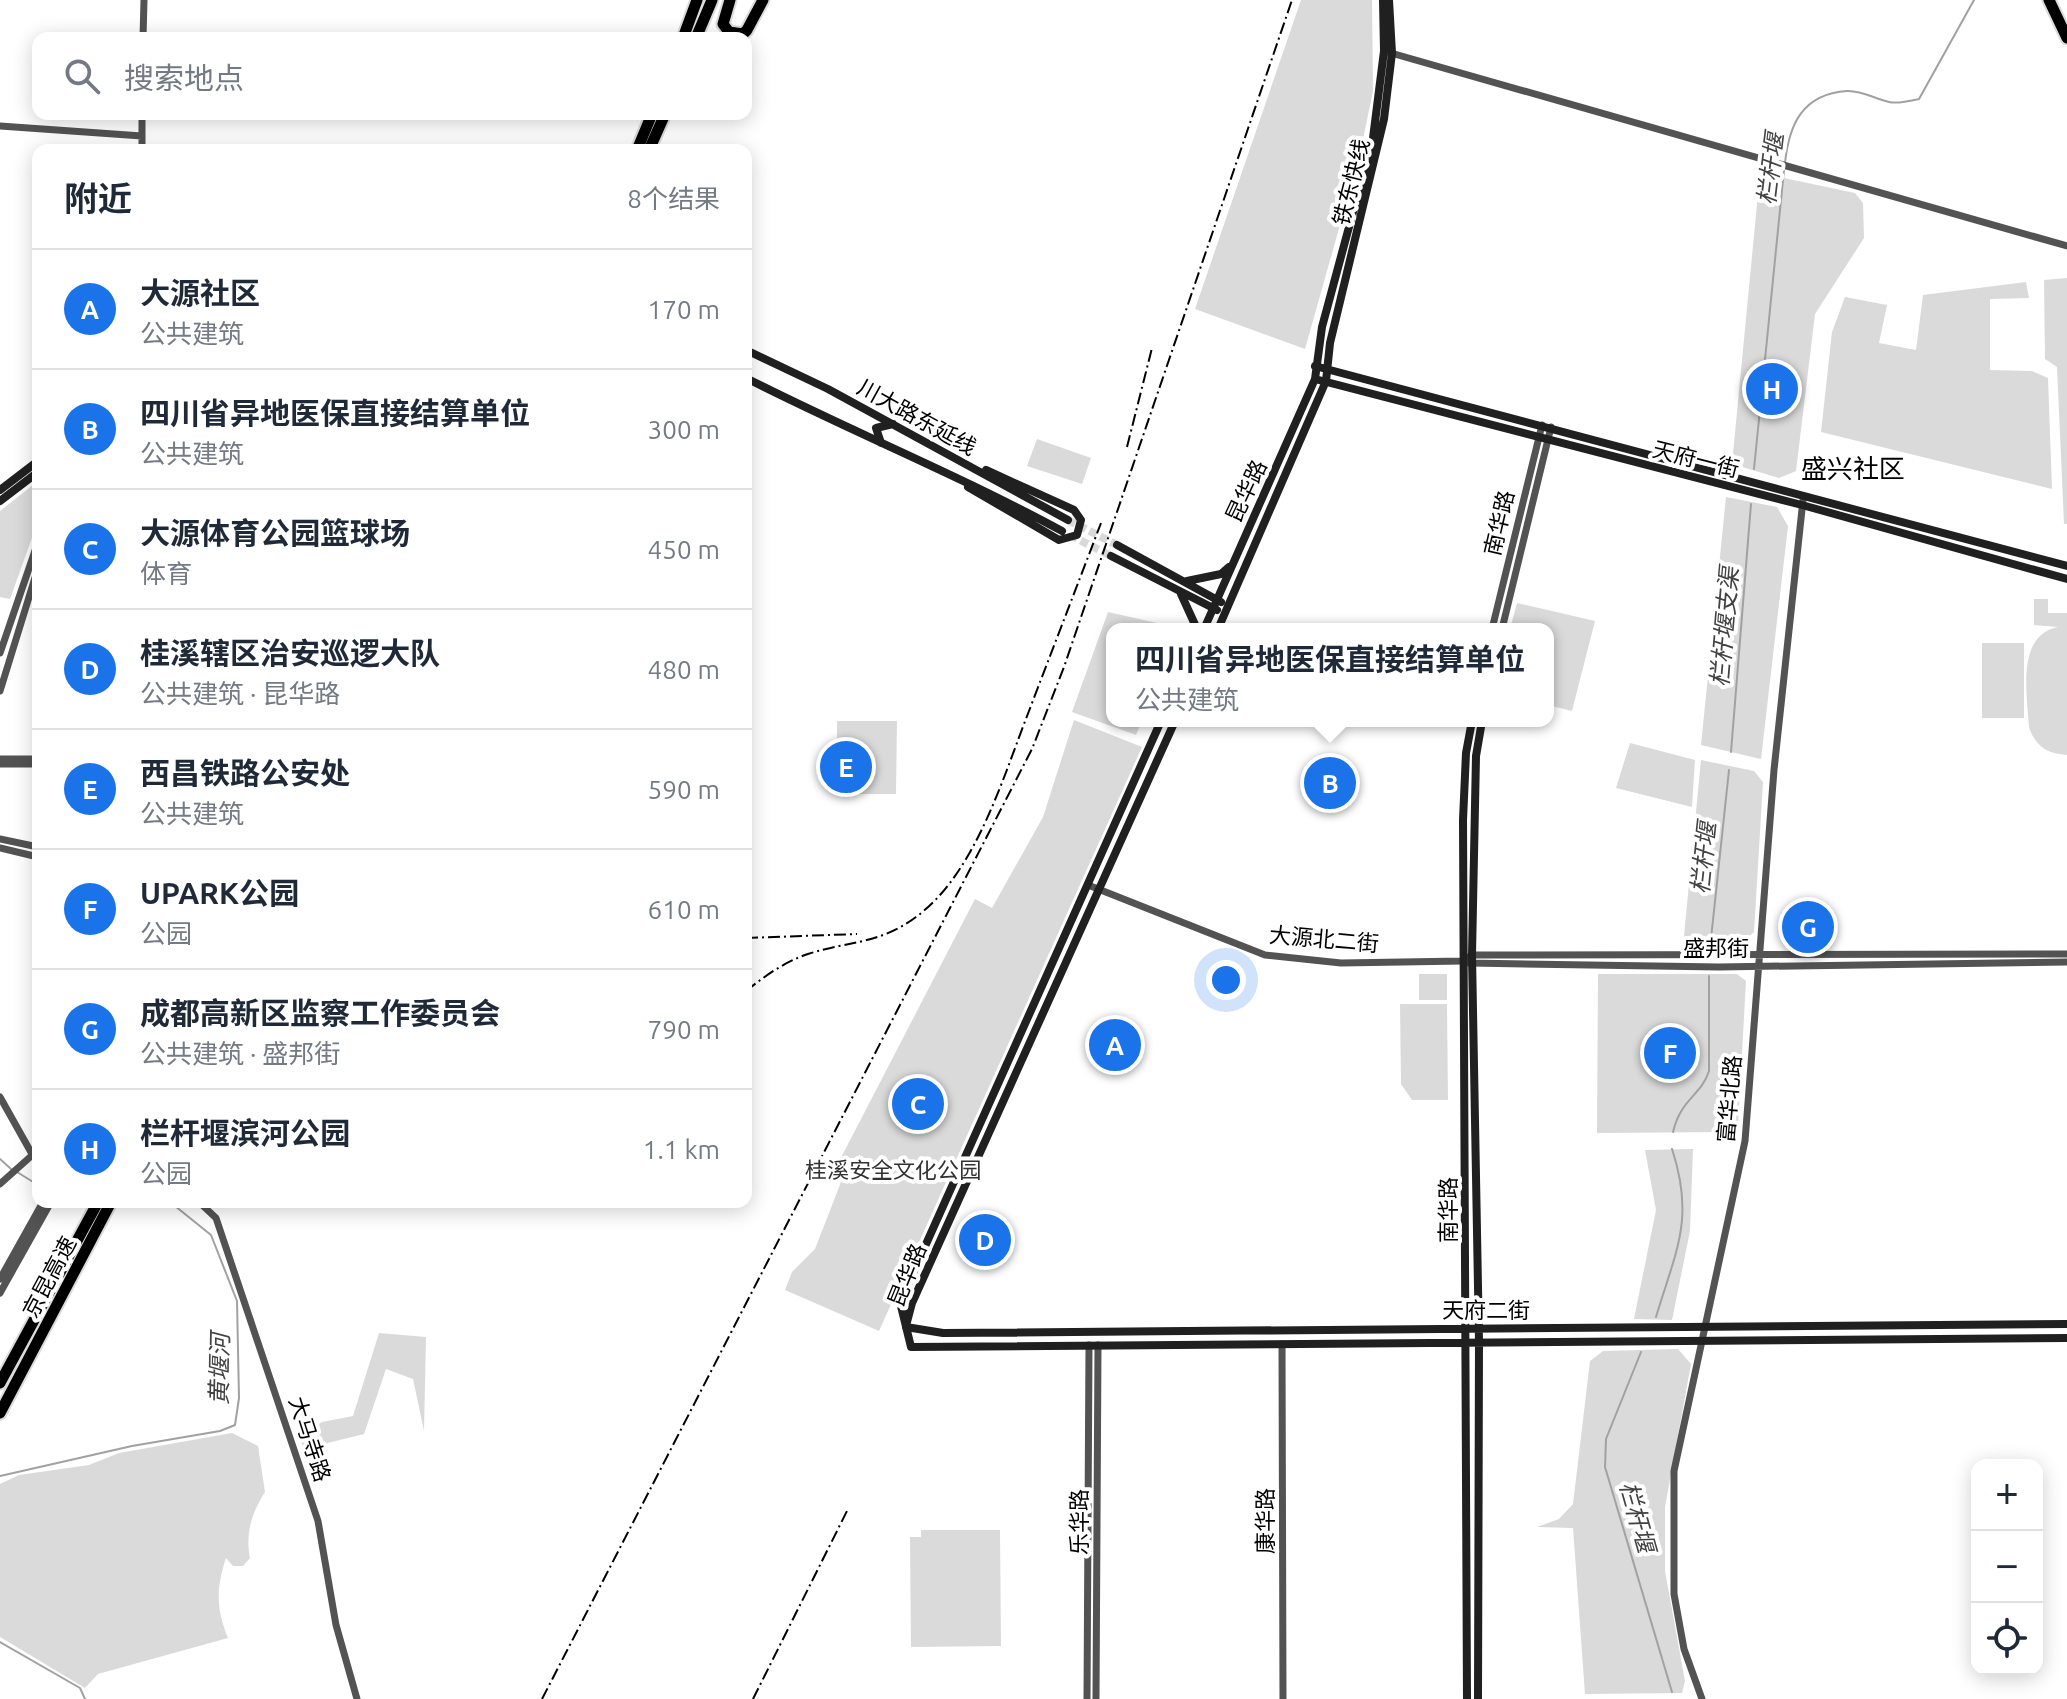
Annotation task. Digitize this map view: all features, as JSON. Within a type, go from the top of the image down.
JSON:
[{"type":"highway","points":[[685,32],[697,0]]},
{"type":"highway","points":[[699,32],[712,0]]},
{"type":"highway","points":[[729,32],[723,24],[730,0]]},
{"type":"highway","points":[[742,32],[747,30],[763,0]]},
{"type":"highway","points":[[2049,0],[2067,38]]},
{"type":"highway","points":[[640,144],[650,120]]},
{"type":"highway","points":[[652,144],[662,120]]},
{"type":"highway","name":"京昆高速","points":[[0,1413],[96,1217],[97,1208]]},
{"type":"highway","name":"京昆高速","points":[[0,1383],[96,1217],[105,1208]]},
{"type":"main road","name":"铁东快线","points":[[1315,366],[1322,327],[1373,138],[1388,52],[1383,0]]},
{"type":"main road","name":"铁东快线","points":[[1327,369],[1332,335],[1384,122],[1389,0]]},
{"type":"main road","name":"川大路东延线","points":[[752,353],[893,424],[1068,520]]},
{"type":"main road","name":"天府一街","points":[[1315,366],[1804,493],[2067,566]]},
{"type":"main road","name":"昆华路","points":[[1207,623],[1315,379],[1315,366]]},
{"type":"main road","name":"昆华路","points":[[1221,623],[1326,381],[1327,369]]},
{"type":"main road","name":"天府一街","points":[[1315,379],[1802,505],[2067,579]]},
{"type":"main road","name":"川大路东延线","points":[[752,381],[884,446],[992,493],[1062,531]]},
{"type":"main road","points":[[884,446],[876,428],[893,424]]},
{"type":"main road","points":[[943,472],[1059,540],[1073,539],[1080,531],[1081,520],[1074,510],[951,456]]},
{"type":"main road","points":[[0,490],[32,466]]},
{"type":"main road","points":[[0,501],[32,477]]},
{"type":"main road","points":[[1117,545],[1218,597],[1227,610]]},
{"type":"main road","points":[[1111,556],[1212,610],[1227,610]]},
{"type":"main road","points":[[1186,581],[1221,574],[1233,564]]},
{"type":"main road","points":[[1180,593],[1194,623]]},
{"type":"main road","name":"昆华路","points":[[906,1327],[900,1302],[1158,727]]},
{"type":"main road","name":"昆华路","points":[[906,1327],[929,1265],[1172,727]]},
{"type":"main road","name":"南华路","points":[[1467,1699],[1463,961],[1465,766],[1471,727]]},
{"type":"main road","name":"南华路","points":[[1478,1699],[1479,1342],[1472,960],[1476,756],[1481,727]]},
{"type":"main road","name":"天府二街","points":[[2067,1324],[943,1333],[906,1327],[911,1347],[2067,1338]]},
{"type":"street","points":[[145,32],[146,0]]},
{"type":"street","points":[[1388,52],[2067,246]]},
{"type":"street","points":[[143,120],[143,144]]},
{"type":"street","points":[[144,120],[144,144]]},
{"type":"street","points":[[0,126],[142,136]]},
{"type":"street","name":"南华路","points":[[1494,623],[1546,426]]},
{"type":"street","points":[[1503,623],[1543,438]]},
{"type":"street","name":"富华北路","points":[[1702,1699],[1690,1671],[1679,1628],[1671,1550],[1674,1471],[1745,1141],[1757,966],[1804,493]]},
{"type":"street","points":[[0,653],[32,560]]},
{"type":"street","points":[[0,691],[32,587]]},
{"type":"street","points":[[0,762],[32,762]]},
{"type":"street","points":[[0,839],[32,846]]},
{"type":"street","points":[[0,848],[32,856]]},
{"type":"street","name":"大源北二街","points":[[1088,885],[1265,955],[1341,963],[1463,961]]},
{"type":"street","name":"盛邦街","points":[[1463,961],[2067,954]]},
{"type":"street","name":"盛邦街","points":[[1472,960],[1757,966],[2067,962]]},
{"type":"street","points":[[0,1097],[32,1147]]},
{"type":"street","points":[[0,1184],[32,1155]]},
{"type":"street","points":[[0,1279],[40,1208]]},
{"type":"street","points":[[0,1293],[48,1208]]},
{"type":"street","name":"大马寺路","points":[[205,1208],[216,1218],[318,1521],[336,1625],[357,1699]]},
{"type":"street","name":"康华路","points":[[1282,1344],[1283,1699]]},
{"type":"street","name":"乐华路","points":[[1087,1699],[1094,1345]]},
{"type":"street","name":"乐华路","points":[[1094,1345],[1096,1699]]},
{"type":"green space","points":[[1301,0],[1372,0],[1373,91],[1360,154],[1305,349],[1195,309]]},
{"type":"green space","points":[[1760,173],[1855,193],[1863,203],[1864,238],[1815,314],[1796,471],[1779,478],[1732,464]]},
{"type":"green space","points":[[2067,278],[2067,524],[2064,524],[2057,367],[2045,359],[2044,280]]},
{"type":"green space","points":[[2026,282],[2029,298],[1990,299],[1990,370],[2032,371],[2048,378],[2052,489],[1821,432],[1832,332],[1845,297],[1887,305],[1879,343],[1916,350],[1923,295]]},
{"type":"green space","points":[[1037,439],[1091,458],[1082,484],[1027,466]]},
{"type":"green space","points":[[32,486],[32,538],[10,599],[0,597],[0,511]]},
{"type":"green space","points":[[1726,497],[1777,507],[1788,526],[1761,759],[1701,745]]},
{"type":"green space","points":[[2034,599],[2048,599],[2048,613],[2067,613],[2067,755],[2043,748],[2029,727],[2026,683],[2030,653],[2035,641],[2045,632],[2058,627],[2034,625]]},
{"type":"green space","points":[[1517,603],[1595,621],[1572,711],[1554,706],[1554,623],[1512,623]]},
{"type":"green space","points":[[1108,612],[1157,623],[1106,623],[1106,724],[1072,712]]},
{"type":"green space","points":[[1982,643],[2024,643],[2024,718],[1982,718]]},
{"type":"green space","name":"桂溪安全文化公园","points":[[1074,720],[1142,747],[879,1331],[785,1290],[792,1272],[815,1249],[841,1182],[831,1177],[975,899],[992,908],[1043,817]]},
{"type":"green space","points":[[837,721],[897,721],[896,794],[853,794],[852,784],[837,783]]},
{"type":"green space","points":[[1114,727],[1139,727],[1136,735]]},
{"type":"green space","points":[[1630,743],[1695,760],[1692,807],[1616,788]]},
{"type":"green space","points":[[1701,760],[1754,771],[1763,782],[1754,932],[1735,950],[1686,951],[1683,946]]},
{"type":"green space","points":[[1419,974],[1447,974],[1447,1000],[1419,1000]]},
{"type":"green space","points":[[1598,974],[1737,974],[1746,981],[1738,1125],[1724,1132],[1597,1133]]},
{"type":"green space","points":[[1400,1004],[1447,1004],[1448,1100],[1412,1100],[1401,1084]]},
{"type":"green space","points":[[1693,1149],[1690,1231],[1672,1320],[1634,1319],[1656,1210],[1645,1150]]},
{"type":"green space","points":[[379,1333],[426,1337],[424,1431],[413,1379],[386,1369],[364,1434],[303,1449],[300,1436],[322,1422],[353,1416]]},
{"type":"green space","points":[[1678,1349],[1691,1364],[1665,1507],[1665,1571],[1685,1681],[1682,1693],[1585,1694],[1573,1528],[1537,1527],[1559,1519],[1573,1504],[1590,1361],[1603,1351]]},
{"type":"green space","points":[[232,1433],[258,1446],[265,1492],[251,1524],[248,1540],[250,1558],[243,1566],[233,1566],[226,1558],[223,1569],[219,1608],[228,1638],[98,1674],[85,1688],[0,1637],[0,1484],[19,1475],[89,1465],[119,1453]]},
{"type":"green space","points":[[921,1530],[1000,1530],[1001,1646],[911,1647],[910,1537],[921,1537]]},
{"type":"waterway","name":"栏杆堰","points":[[1785,163],[1795,124],[1809,105],[1819,98],[1847,91],[1893,103],[1919,99],[1974,0]]},
{"type":"waterway","name":"栏杆堰","points":[[1754,469],[1784,170]]},
{"type":"waterway","name":"栏杆堰支渠","points":[[1731,752],[1751,504]]},
{"type":"waterway","name":"栏杆堰","points":[[1710,948],[1729,770]]},
{"type":"waterway","name":"栏杆堰","points":[[1673,1132],[1681,1112],[1709,1071],[1709,976]]},
{"type":"waterway","name":"栏杆堰","points":[[1656,1317],[1676,1253],[1682,1215],[1679,1174],[1672,1149]]},
{"type":"waterway","name":"黄堰河","points":[[0,1159],[11,1169]]},
{"type":"waterway","name":"黄堰河","points":[[17,1172],[32,1181]]},
{"type":"waterway","name":"黄堰河","points":[[0,1476],[132,1446],[220,1431],[235,1425],[239,1398],[237,1301],[211,1235],[177,1208]]},
{"type":"waterway","name":"栏杆堰","points":[[1641,1352],[1606,1439],[1605,1467],[1672,1692]]},
{"type":"waterway","name":"黄堰河","points":[[0,1642],[80,1688],[85,1699]]},
{"type":"tunnel","points":[[1068,520],[1117,545]]},
{"type":"tunnel","points":[[1070,535],[1111,556]]},
{"type":"railway","points":[[542,1699],[1032,749],[1064,667],[1292,0]]},
{"type":"railway","points":[[1127,447],[1152,348]]},
{"type":"railway","points":[[752,987],[799,957],[877,937],[903,926],[937,898],[955,876],[998,794],[1101,523]]},
{"type":"railway","points":[[752,938],[857,934]]},
{"type":"railway","points":[[753,1699],[848,1509]]},
{"type":"place","name":"栏杆堰滨河公园","points":[[1772,389]]},
{"type":"place","name":"西昌铁路公安处","points":[[846,767]]},
{"type":"place","name":"四川省异地医保直接结算单位","points":[[1330,783]]},
{"type":"place","name":"成都高新区监察工作委员会","points":[[1808,927]]},
{"type":"place","name":"大源社区","points":[[1115,1045]]},
{"type":"place","name":"UPARK公园","points":[[1670,1053]]},
{"type":"place","name":"大源体育公园篮球场","points":[[918,1104]]},
{"type":"place","name":"桂溪辖区治安巡逻大队","points":[[985,1240]]},
{"type":"district","name":"盛兴社区","points":[[1853,469]]}]
